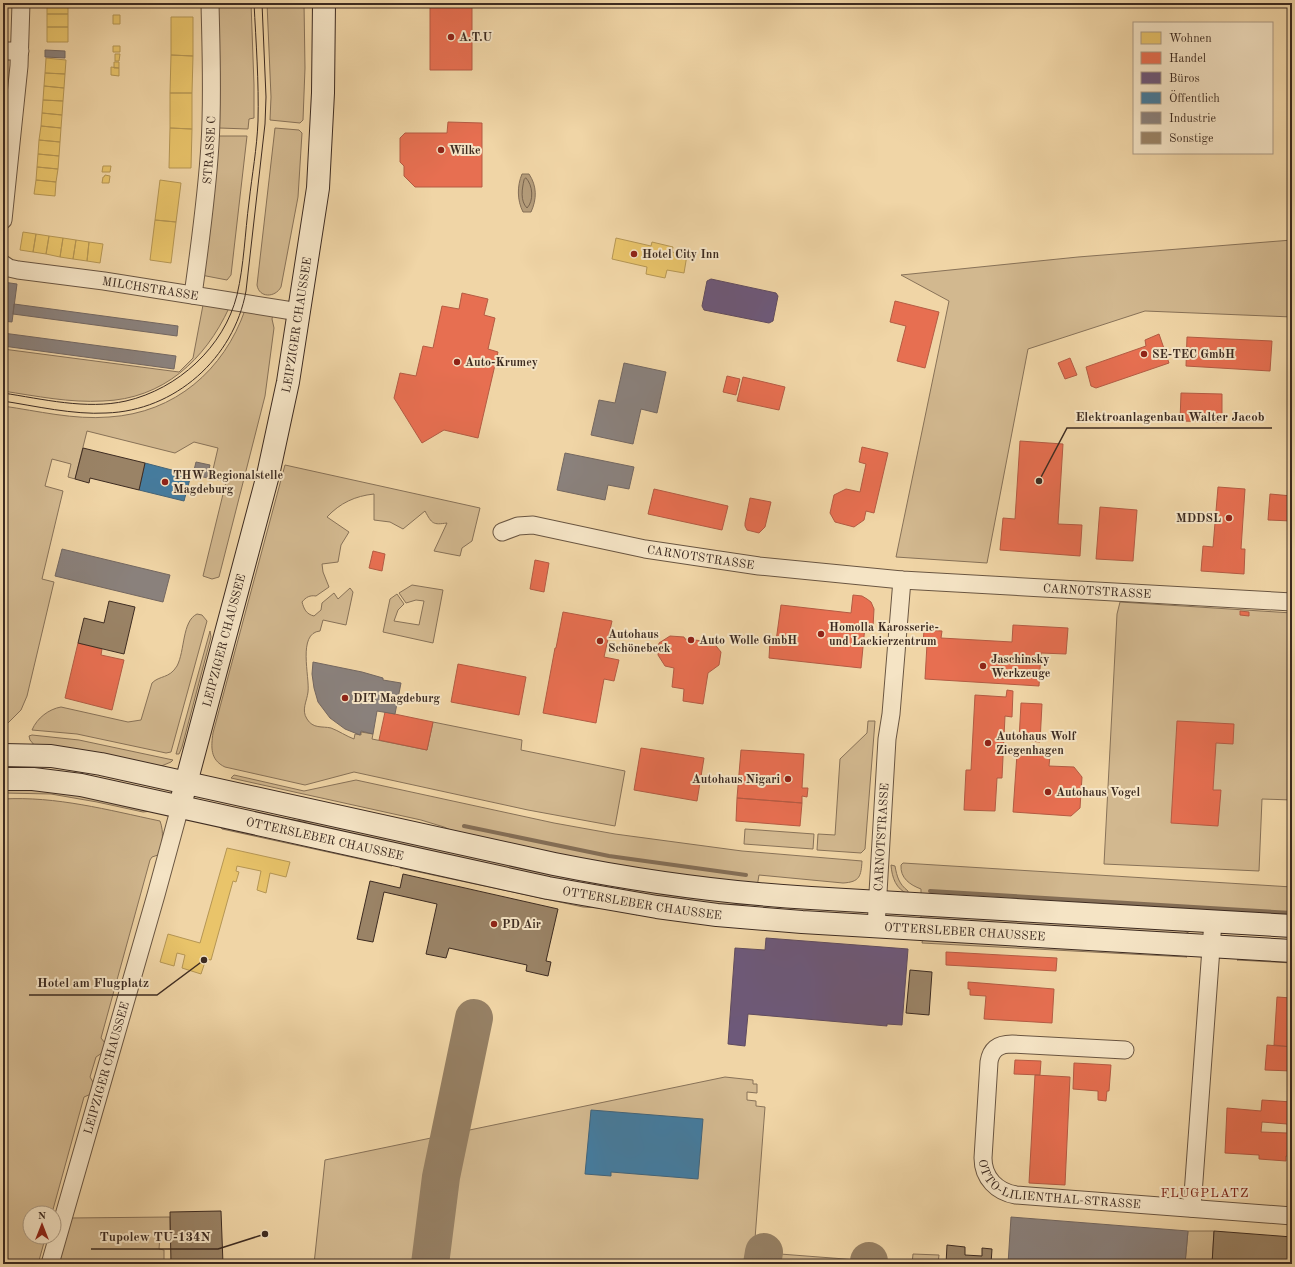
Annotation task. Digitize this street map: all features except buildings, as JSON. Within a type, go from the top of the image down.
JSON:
[{"type":"main road","name":"LEIPZIGER CHAUSSEE","points":[[180,807],[272,457],[288,382],[316,206],[324,58],[324,3]]},
{"type":"main road","name":"OTTERSLEBER CHAUSSEE","points":[[3,755],[33,755],[70,758],[590,871],[675,884],[790,897],[1292,926]]},
{"type":"main road","name":"OTTERSLEBER CHAUSSEE","points":[[3,779],[39,780],[81,785],[548,888],[604,899],[665,908],[744,917],[876,927],[1292,951]]},
{"type":"street","points":[[3,220],[11,51],[21,3]]},
{"type":"street","name":"STRASSE C","points":[[193,295],[204,217],[210,144],[212,58],[210,3]]},
{"type":"street","name":"MILCHSTRASSE","points":[[3,264],[9,268],[18,270],[104,281],[299,312]]},
{"type":"street","name":"CARNOTSTRASSE","points":[[502,532],[518,526],[533,525],[645,548],[746,564],[902,580],[1292,602]]},
{"type":"street","name":"CARNOTSTRASSE","points":[[876,927],[887,739],[891,714],[902,580]]},
{"type":"street","name":"LEIPZIGER CHAUSSEE","points":[[50,1264],[180,807]]},
{"type":"street","points":[[1192,1208],[1213,921]]},
{"type":"street","name":"OTTO-LILIENTHAL-STRASSE","points":[[1125,1050],[1012,1044],[1004,1044],[996,1048],[991,1054],[989,1062],[983,1158],[983,1165],[990,1182],[998,1188],[1011,1194],[1292,1216]]},
{"type":"shaded area","points":[[216,3],[251,3],[254,118],[249,119],[248,129],[219,128]]},
{"type":"shaded area","points":[[267,3],[304,3],[305,68],[303,120],[300,123],[270,120],[271,97]]},
{"type":"shaded area","points":[[275,128],[299,130],[302,133],[298,197],[281,287],[275,293],[268,295],[261,292],[257,285]]},
{"type":"shaded area","points":[[218,136],[247,136],[231,275],[227,280],[201,275]]},
{"type":"shaded area","points":[[1292,240],[1292,317],[1145,311],[1028,349],[987,563],[896,557],[949,301],[901,275],[1078,257]]},
{"type":"shaded area","points":[[203,305],[229,308],[208,344],[194,360],[180,373],[145,393],[125,399],[78,401],[53,399],[3,391],[3,349],[179,372],[193,358]]},
{"type":"shaded area","points":[[245,310],[273,314],[272,319],[274,328],[265,396],[219,577],[212,579],[203,576],[226,482],[211,478],[218,448],[194,442],[175,453],[87,431],[75,479],[68,477],[71,464],[52,459],[45,486],[63,491],[42,579],[54,582],[27,696],[21,710],[6,725],[3,726],[3,406],[96,418],[133,414],[155,407],[175,397],[194,384],[210,369],[236,332]]},
{"type":"shaded area","points":[[285,465],[480,508],[472,541],[462,548],[460,556],[434,551],[447,523],[433,523],[425,511],[403,529],[390,522],[374,520],[374,494],[354,498],[337,508],[327,517],[349,532],[341,545],[338,562],[322,564],[323,572],[329,587],[316,596],[310,596],[307,598],[302,602],[303,605],[307,613],[314,616],[321,610],[322,603],[334,593],[338,599],[350,588],[353,592],[346,625],[323,620],[320,631],[313,634],[309,639],[306,657],[308,692],[304,712],[309,722],[315,726],[331,728],[354,739],[355,734],[361,735],[361,732],[373,734],[372,739],[427,750],[433,722],[522,740],[521,750],[625,771],[615,826],[528,810],[354,772],[305,785],[225,767],[217,761],[214,757],[212,748],[213,733]]},
{"type":"shaded area","points":[[412,585],[443,590],[433,643],[383,632],[390,599],[397,594],[404,604],[398,610],[394,621],[419,625],[424,601],[416,600],[406,603],[399,593]]},
{"type":"shaded area","points":[[1120,602],[1292,613],[1292,800],[1262,799],[1259,871],[1104,864],[1117,614]]},
{"type":"shaded area","points":[[197,614],[202,615],[207,621],[171,752],[166,753],[77,734],[32,730],[44,715],[61,707],[128,722],[141,720],[152,683],[171,673],[177,666],[180,660],[186,630],[192,618]]},
{"type":"shaded area","points":[[210,631],[211,637],[182,747],[179,754],[176,754]]},
{"type":"shaded area","points":[[868,721],[875,721],[865,849],[861,853],[817,850],[818,834],[835,835],[840,759],[867,733]]},
{"type":"shaded area","points":[[32,735],[79,740],[173,760],[159,767],[35,746],[30,740],[29,736]]},
{"type":"shaded area","points":[[234,775],[304,791],[356,780],[554,823],[615,834],[742,851],[862,861],[861,871],[856,880],[843,883],[759,875],[757,887],[679,877],[466,837],[444,827],[421,820],[231,778]]},
{"type":"shaded area","points":[[3,786],[44,787],[153,811],[143,812],[51,794],[3,793]]},
{"type":"shaded area","points":[[3,799],[62,802],[121,812],[160,821],[162,834],[161,847],[158,855],[152,857],[150,860],[101,1038],[105,1043],[102,1053],[96,1057],[90,1077],[94,1084],[91,1094],[84,1097],[54,1205],[22,1205],[22,1245],[43,1245],[38,1264],[3,1264]]},
{"type":"shaded area","points":[[225,806],[286,819],[336,825],[763,905],[708,904],[615,892]]},
{"type":"shaded area","points":[[220,826],[393,861],[392,866],[222,829]]},
{"type":"shaded area","points":[[745,829],[814,834],[813,849],[744,844]]},
{"type":"shaded area","points":[[903,863],[1292,887],[1292,918],[921,898],[921,889],[906,880],[902,874],[901,865]]},
{"type":"shaded area","points":[[891,865],[895,866],[899,880],[902,886],[908,891],[908,894],[900,889],[895,882]]},
{"type":"shaded area","points":[[401,866],[637,911],[637,915],[617,909],[583,907],[400,868]]},
{"type":"shaded area","points":[[921,912],[1183,930],[1192,935],[921,922]]},
{"type":"shaded area","points":[[923,937],[1181,954],[1187,957],[922,943]]},
{"type":"shaded area","points":[[1245,957],[1292,958],[1292,963],[1237,960]]},
{"type":"shaded area","points":[[725,1077],[753,1080],[753,1084],[757,1084],[757,1093],[747,1092],[747,1100],[756,1101],[756,1106],[765,1107],[754,1252],[858,1260],[858,1264],[314,1264],[325,1160]]},
{"type":"shaded area","points":[[170,1217],[170,1236],[160,1236],[159,1249],[164,1250],[164,1264],[57,1264],[70,1218]]},
{"type":"shaded area","points":[[1188,1231],[1214,1231],[1212,1264],[1185,1264]]},
{"type":"shaded area","points":[[913,1254],[939,1255],[938,1264],[912,1264]]},
{"type":"water","points":[[522,174],[529,174],[534,183],[535,197],[531,212],[523,212],[520,203],[519,183]]},
{"type":"waterway","points":[[464,826],[609,856],[746,875]]},
{"type":"waterway","points":[[930,891],[1292,913]]},
{"type":"taxiway","points":[[430,1264],[441,1177],[474,1018]]},
{"type":"taxiway","points":[[762,1264],[764,1252]]},
{"type":"tram line","points":[[3,393],[64,403],[96,404],[126,401],[163,387],[181,376],[210,348],[221,332],[231,314],[237,295],[243,261],[257,141],[258,92],[254,3]]},
{"type":"tram line","points":[[3,401],[81,413],[106,413],[131,410],[155,403],[177,391],[197,376],[215,359],[229,338],[239,315],[246,291],[265,124],[266,97],[262,3]]},
{"type":"place","name":"A.T.U","points":[[451,37]]},
{"type":"place","name":"Wilke","points":[[441,150]]},
{"type":"place","name":"Hotel City Inn","points":[[634,254]]},
{"type":"place","name":"SE-TEC GmbH","points":[[1144,354]]},
{"type":"place","name":"Auto-Krumey","points":[[457,362]]},
{"type":"place","name":"Elektroanlagenbau Walter Jacob","points":[[1039,481]]},
{"type":"place","name":"THW Regionalstelle Magdeburg","points":[[165,482]]},
{"type":"place","name":"MDDSL","points":[[1229,518]]},
{"type":"place","name":"Homolla Karosserie- und Lackierzentrum","points":[[821,634]]},
{"type":"place","name":"Auto Wolle GmbH","points":[[691,640]]},
{"type":"place","name":"Autohaus Schönebeck","points":[[600,641]]},
{"type":"place","name":"Jaschinsky Werkzeuge","points":[[983,666]]},
{"type":"place","name":"DIT Magdeburg","points":[[345,698]]},
{"type":"place","name":"Autohaus Wolf Ziegenhagen","points":[[988,743]]},
{"type":"place","name":"Autohaus Nigari","points":[[788,779]]},
{"type":"place","name":"Autohaus Vogel","points":[[1048,792]]},
{"type":"place","name":"PD Air","points":[[494,924]]},
{"type":"place","name":"Hotel am Flugplatz","points":[[204,960]]},
{"type":"place","name":"Tupolew TU-134N","points":[[265,1234]]},
{"type":"district","name":"FLUGPLATZ","points":[[1205,1192]]}]
